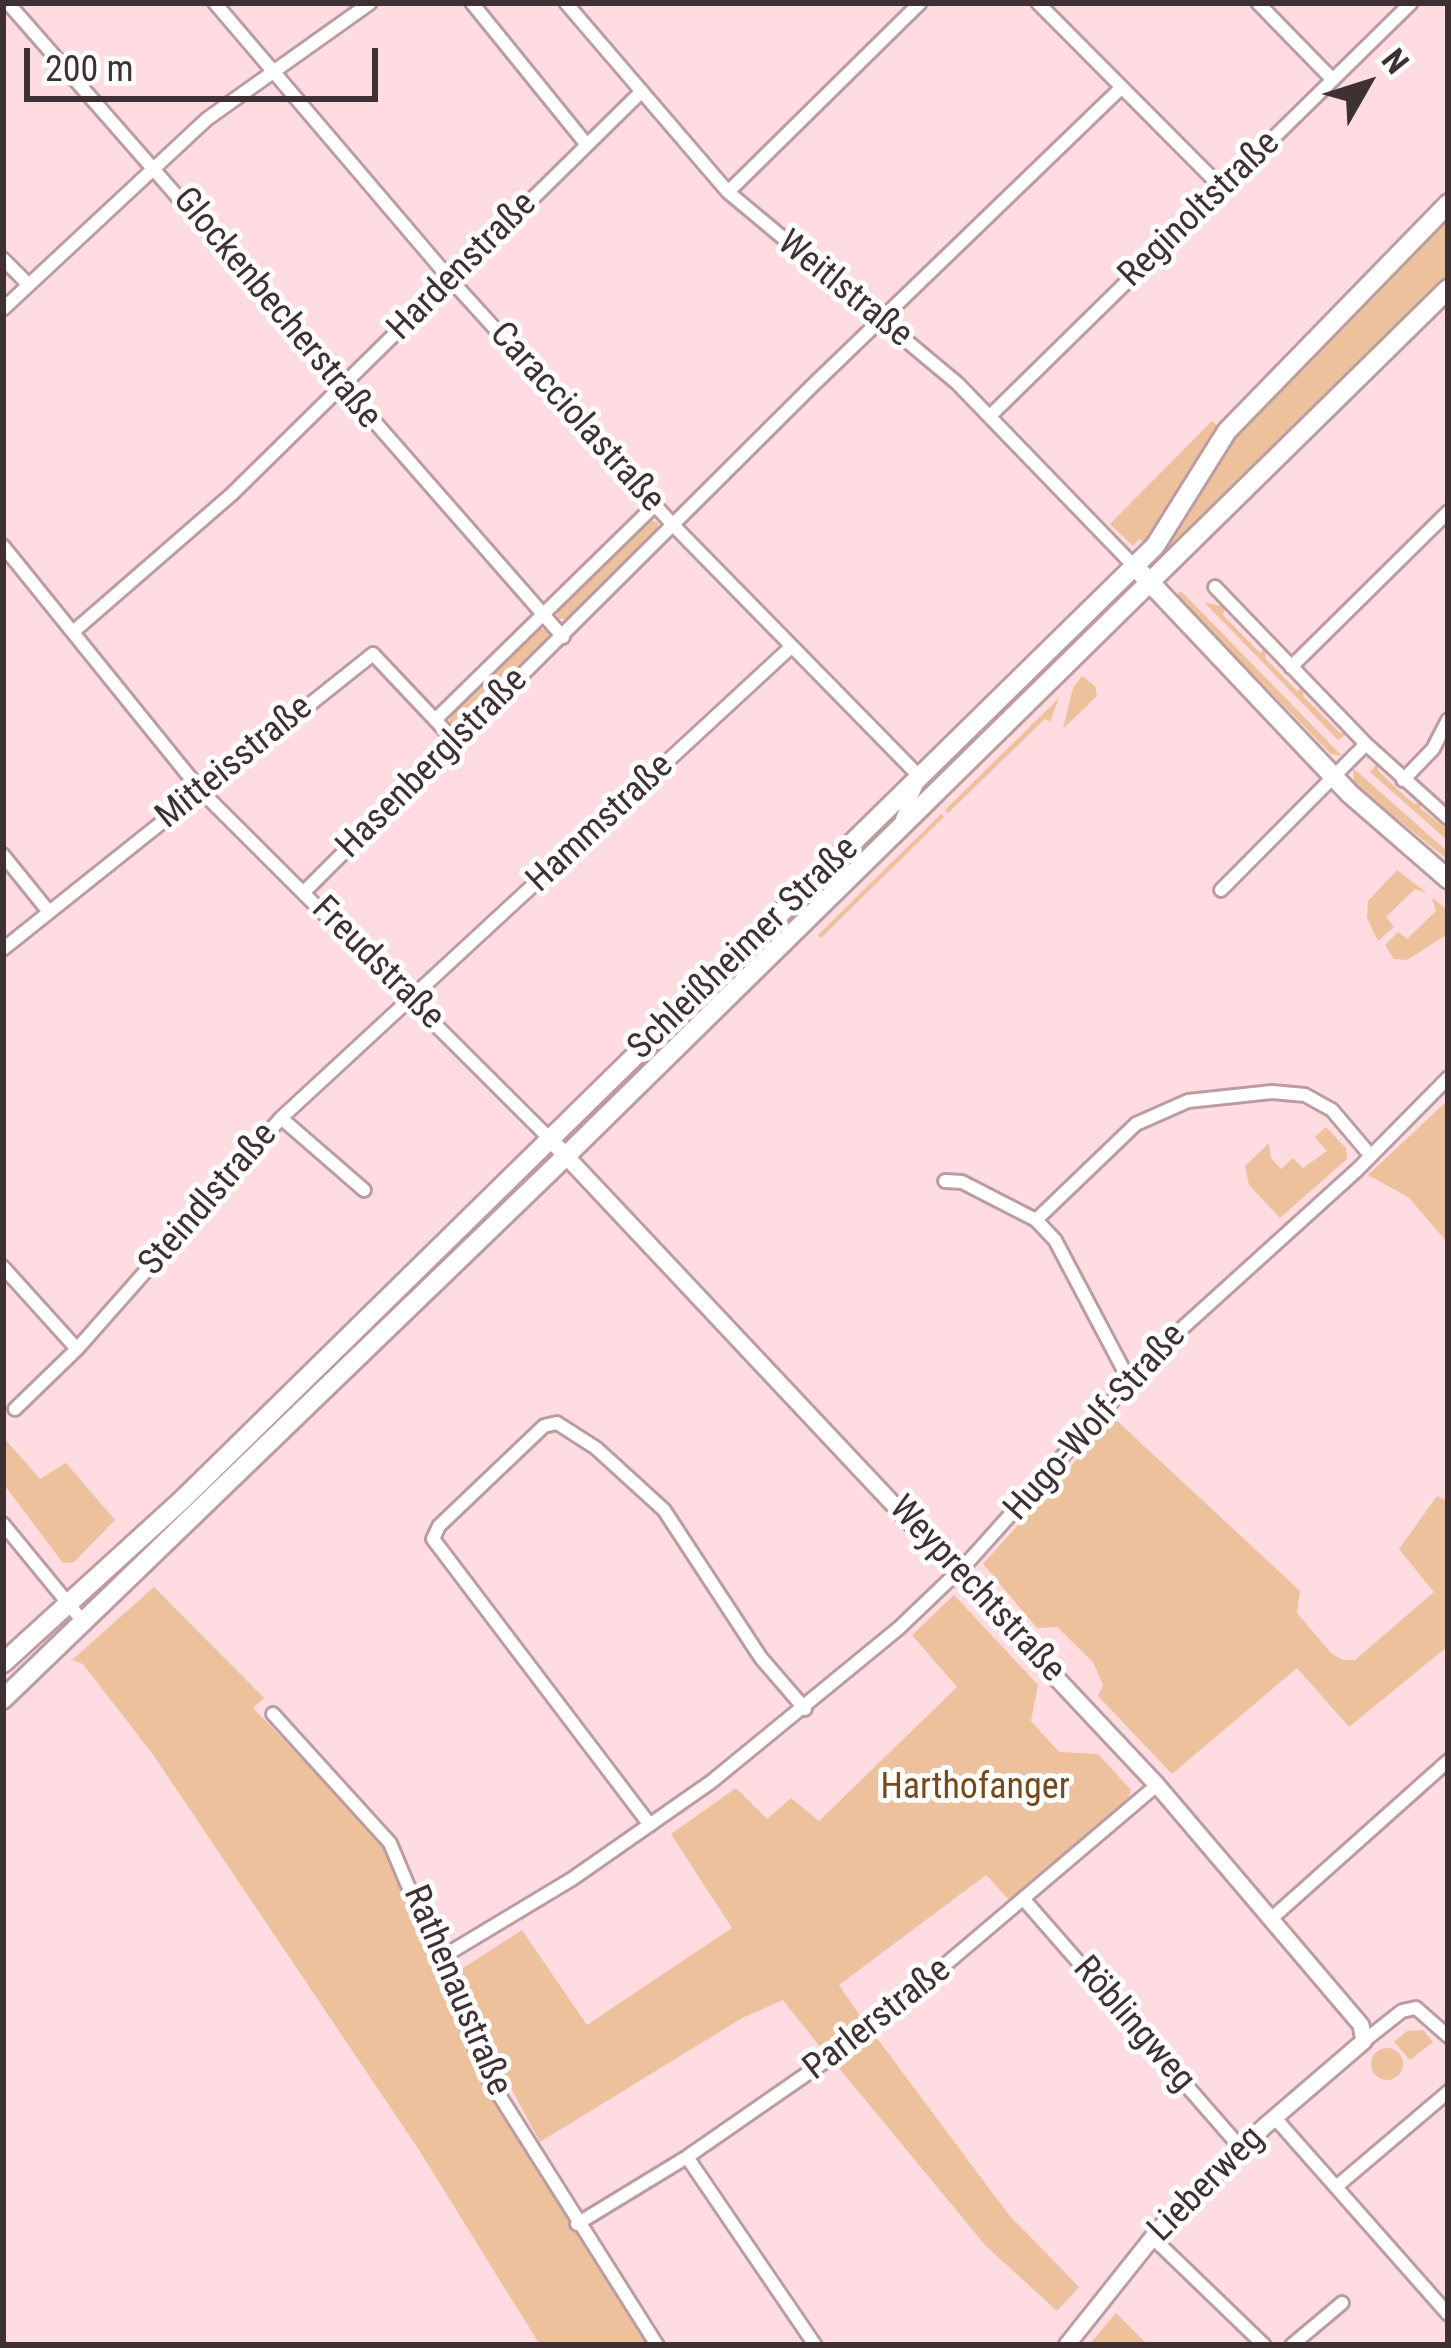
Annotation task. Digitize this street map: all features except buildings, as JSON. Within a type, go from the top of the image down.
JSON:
[{"type":"main road","name":"Schleißheimer Straße","points":[[3,1663],[64,1603],[131,1550],[1134,566],[1171,524],[1227,430],[1448,204]]},
{"type":"main road","name":"Schleißheimer Straße","points":[[3,1699],[567,1155],[1448,289]]},
{"type":"main road","points":[[1134,566],[1333,777],[1448,879]]},
{"type":"main road","points":[[1061,638],[1075,639],[1076,652]]},
{"type":"street","name":"Glockenbecherstraße","points":[[8,3],[543,615]]},
{"type":"street","name":"Caracciolastraße","points":[[215,3],[450,279],[673,524],[920,777]]},
{"type":"street","points":[[3,309],[207,119],[272,71],[292,64],[370,3]]},
{"type":"street","points":[[472,3],[587,145]]},
{"type":"street","name":"Weitlstraße","points":[[566,3],[639,94],[728,192],[990,416],[1134,566]]},
{"type":"street","points":[[728,192],[920,3]]},
{"type":"street","points":[[1038,3],[1222,188]]},
{"type":"street","points":[[1258,3],[1333,80]]},
{"type":"street","name":"Reginoltstraße","points":[[990,416],[1411,3]]},
{"type":"street","name":"Hasenberglstraße","points":[[304,892],[1121,88]]},
{"type":"street","name":"Hardenstraße","points":[[73,632],[194,529],[639,94]]},
{"type":"street","points":[[3,259],[29,285]]},
{"type":"street","name":"Hasenberglstraße","points":[[435,720],[656,504]]},
{"type":"street","points":[[1291,667],[1448,512]]},
{"type":"street","name":"Freudstraße","points":[[3,546],[202,791],[550,1139]]},
{"type":"street","points":[[1215,587],[1366,745],[1448,818]]},
{"type":"street","points":[[543,615],[563,637]]},
{"type":"street","name":"Hammstraße","points":[[412,1000],[790,648]]},
{"type":"street","name":"Mitteisstraße","points":[[3,950],[373,654],[456,742]]},
{"type":"street","points":[[1403,780],[1432,749],[1448,720]]},
{"type":"street","points":[[1220,890],[1366,745]]},
{"type":"street","points":[[899,826],[920,777]]},
{"type":"street","points":[[3,855],[50,912]]},
{"type":"street","name":"Steindlstraße","points":[[15,1409],[77,1349],[281,1118],[412,1000]]},
{"type":"street","name":"Hugo-Wolf-Straße","points":[[439,1959],[553,1892],[805,1709],[959,1572],[1084,1438],[1129,1380],[1371,1156],[1448,1078]]},
{"type":"street","points":[[1036,1220],[1136,1124],[1188,1101],[1272,1092],[1305,1095],[1332,1110],[1371,1156]]},
{"type":"street","points":[[281,1118],[364,1190]]},
{"type":"street","name":"Weyprechtstraße","points":[[550,1139],[1157,1785],[1354,2015],[1364,2041]]},
{"type":"street","points":[[945,1181],[962,1182],[1036,1220],[1055,1240],[1089,1295],[1129,1380]]},
{"type":"street","points":[[3,1267],[77,1349]]},
{"type":"street","points":[[650,1825],[433,1539],[439,1526],[544,1426],[556,1423],[596,1448],[664,1510],[761,1658],[805,1709]]},
{"type":"street","points":[[3,1524],[85,1624]]},
{"type":"street","name":"Rathenaustraße","points":[[273,1714],[390,1843],[481,2063],[577,2224],[657,2345]]},
{"type":"street","points":[[1272,1918],[1448,1761]]},
{"type":"street","name":"Parlerstraße","points":[[577,2224],[687,2157],[860,2037],[1026,1902],[1157,1785]]},
{"type":"street","name":"Röblingweg","points":[[1026,1902],[1240,2148]]},
{"type":"street","points":[[1364,2041],[1402,2011],[1416,2008],[1448,2036]]},
{"type":"street","name":"Lieberweg","points":[[1067,2345],[1152,2237],[1240,2148],[1364,2041]]},
{"type":"street","points":[[1336,2187],[1448,2092]]},
{"type":"street","points":[[1275,2118],[1448,2314]]},
{"type":"street","points":[[687,2157],[815,2345]]},
{"type":"street","points":[[1152,2237],[1264,2345]]},
{"type":"street","points":[[1292,2345],[1342,2303]]},
{"type":"green space","points":[[1448,211],[1448,279],[1164,557],[1159,553],[1233,431]]},
{"type":"green space","points":[[1212,421],[1218,426],[1160,523],[1145,543],[1139,539],[1133,546],[1110,524]]},
{"type":"green space","points":[[645,520],[658,522],[658,533],[570,620],[558,618],[557,606]]},
{"type":"green space","points":[[1181,591],[1342,756],[1331,754],[1176,595]]},
{"type":"green space","points":[[1204,602],[1225,607],[1223,615],[1260,653],[1266,648],[1265,658],[1297,691],[1304,686],[1303,696],[1340,733],[1350,732],[1338,740]]},
{"type":"green space","points":[[536,628],[548,630],[549,641],[462,727],[450,725],[449,713]]},
{"type":"green space","points":[[1069,641],[1073,646],[932,784],[928,776]]},
{"type":"green space","points":[[1082,676],[1095,686],[1097,696],[1063,729],[1073,688]]},
{"type":"green space","points":[[1059,698],[1050,722],[1045,719],[948,813],[945,810]]},
{"type":"green space","points":[[1379,761],[1378,770],[1397,789],[1414,804],[1424,802],[1420,808],[1448,830],[1448,841],[1370,772]]},
{"type":"green space","points":[[1353,768],[1448,852],[1448,860],[1354,784]]},
{"type":"green space","points":[[935,807],[937,809],[752,986]]},
{"type":"green space","points":[[941,814],[944,817],[821,938],[818,935]]},
{"type":"green space","points":[[880,827],[869,845],[579,1130],[576,1127]]},
{"type":"green space","points":[[1397,870],[1427,893],[1415,889],[1386,917],[1394,927],[1378,941],[1367,918],[1368,901]]},
{"type":"green space","points":[[1432,898],[1448,910],[1448,934],[1407,960],[1394,959],[1385,945],[1398,932],[1407,939],[1436,911]]},
{"type":"green space","points":[[1448,1100],[1448,1243],[1408,1197],[1368,1175]]},
{"type":"green space","points":[[1326,1127],[1346,1148],[1347,1159],[1280,1218],[1249,1185],[1245,1166],[1269,1143],[1271,1158],[1281,1169],[1293,1158],[1303,1168],[1327,1151],[1315,1137]]},
{"type":"green space","points":[[537,1160],[543,1166],[344,1361],[338,1355]]},
{"type":"green space","points":[[335,1358],[341,1364],[110,1589],[103,1581]]},
{"type":"green space","name":"Harthofanger","points":[[1114,1418],[1300,1591],[1297,1613],[1332,1654],[1343,1660],[1355,1660],[1434,1592],[1399,1549],[1437,1496],[1448,1501],[1448,1646],[1349,1727],[1297,1668],[1172,1774],[1098,1696],[1103,1685],[1093,1662],[1057,1627],[1037,1628],[983,1564]]},
{"type":"green space","points":[[3,1437],[40,1479],[66,1463],[115,1520],[74,1562],[63,1563],[3,1483]]},
{"type":"green space","points":[[154,1587],[264,1698],[253,1708],[378,1837],[406,1891],[481,2081],[649,2345],[540,2345],[419,2150],[154,1756],[83,1664],[72,1660]]},
{"type":"green space","name":"Harthofanger","points":[[954,1595],[1038,1685],[1031,1721],[1059,1752],[1098,1754],[1131,1790],[1128,1799],[1010,1901],[986,1875],[839,1985],[861,2017],[821,2048],[783,2000],[742,2018],[540,2142],[479,2029],[460,1970],[522,1930],[587,2025],[732,1928],[671,1834],[736,1788],[767,1819],[791,1798],[819,1821],[957,1687],[912,1635]]},
{"type":"green space","points":[[1423,2030],[1433,2042],[1410,2060],[1394,2042],[1407,2031]]},
{"type":"green space","points":[[876,2037],[1009,2215],[1079,2287],[1057,2311],[986,2246],[838,2067]]},
{"type":"green space","points":[[1387,2048],[1398,2053],[1403,2064],[1398,2075],[1387,2080],[1376,2075],[1371,2064],[1376,2053]]},
{"type":"green space","points":[[1116,2313],[1148,2345],[1089,2345]]}]
